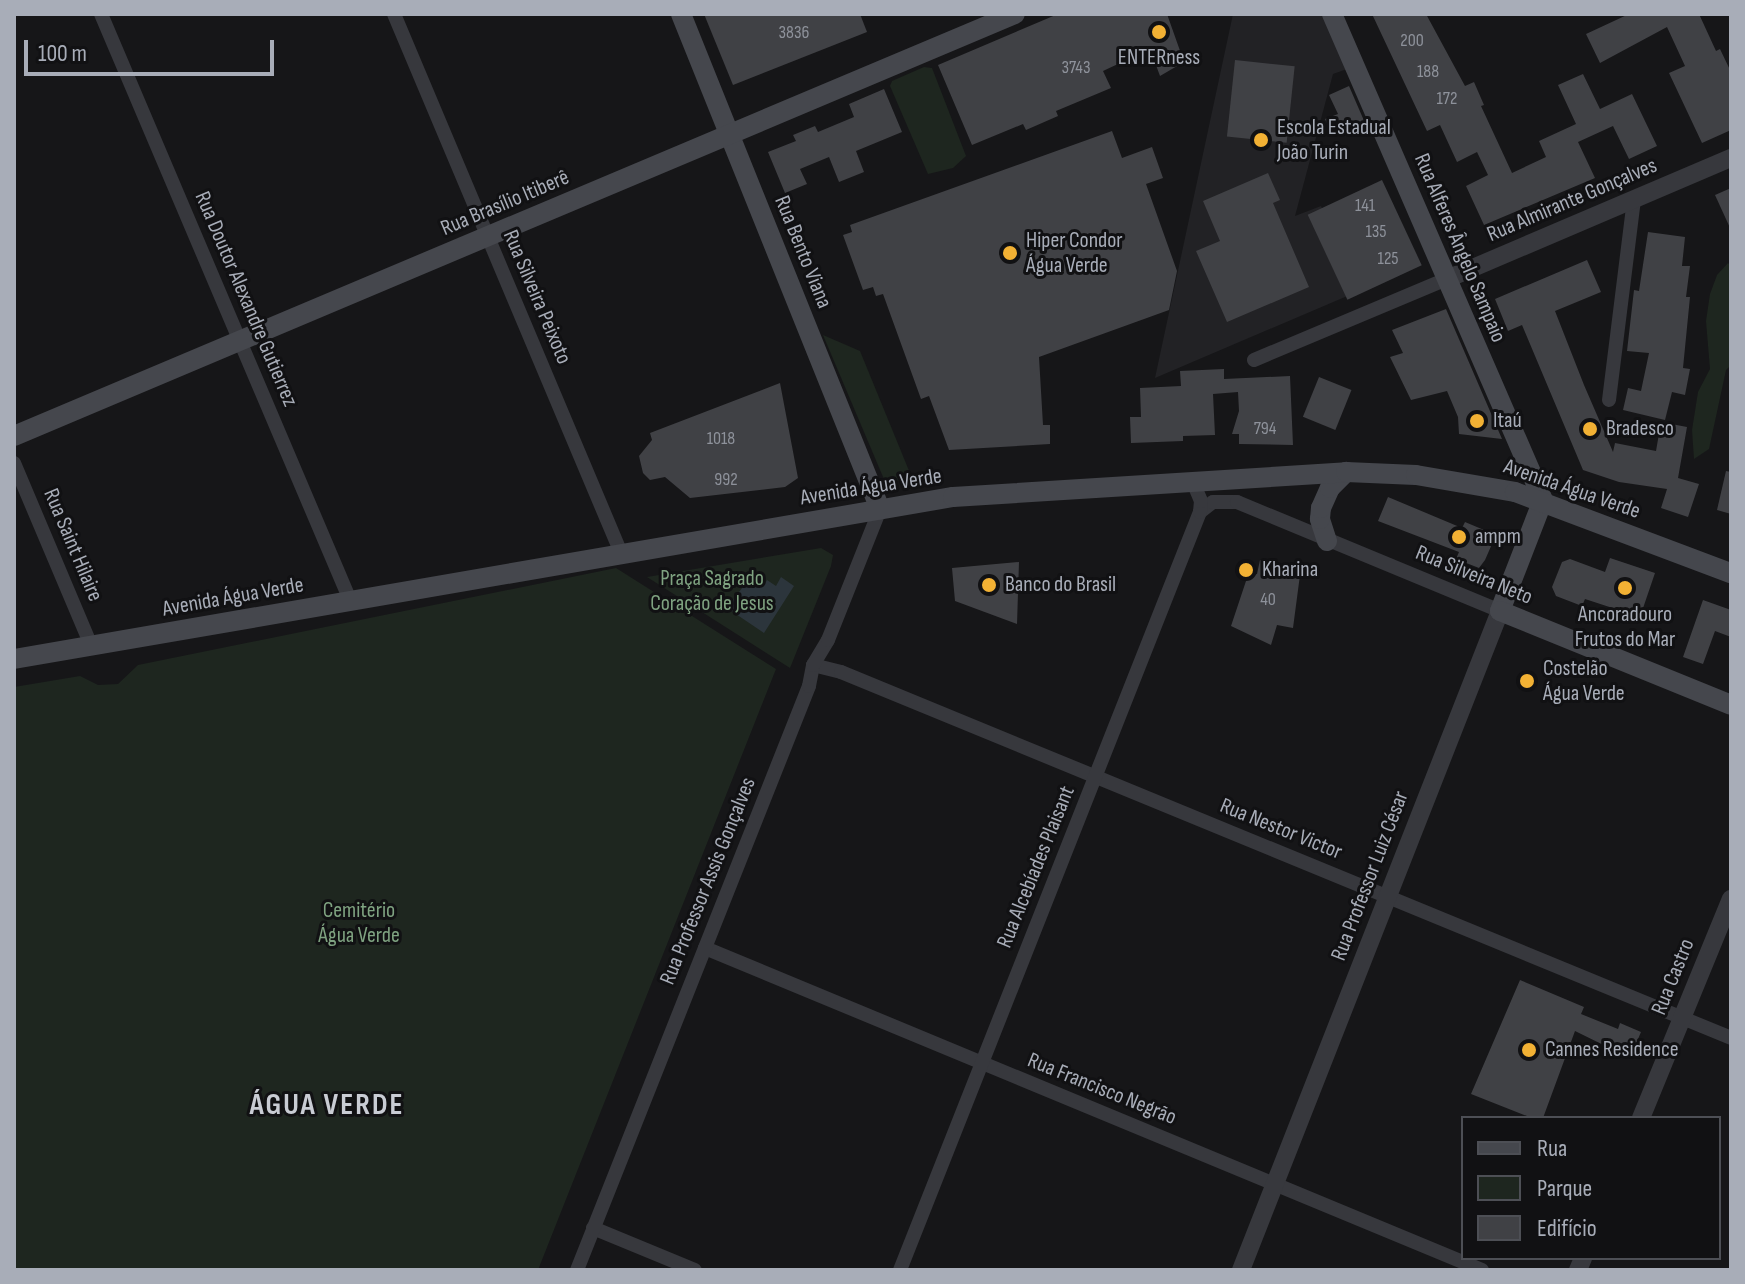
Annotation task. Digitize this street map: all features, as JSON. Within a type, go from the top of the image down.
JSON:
[{"type":"main road","name":"Rua Bento Viana","points":[[681,14],[880,509]]},
{"type":"main road","name":"Rua Alferes Ângelo Sampaio","points":[[1332,14],[1543,500]]},
{"type":"main road","name":"Rua Brasílio Itiberê","points":[[14,436],[1009,15]]},
{"type":"main road","name":"Avenida Água Verde","points":[[14,659],[880,509],[1008,492],[1346,472],[1438,477],[1543,500],[1731,573]]},
{"type":"main road","points":[[1327,541],[1320,519],[1321,508],[1330,488],[1346,472]]},
{"type":"main road","name":"Rua Professor Luiz César","points":[[1500,611],[1543,500]]},
{"type":"main road","name":"Rua Silveira Neto","points":[[1500,611],[1731,705]]},
{"type":"street","name":"Rua Doutor Alexandre Gutierrez","points":[[101,14],[350,600]]},
{"type":"street","name":"Rua Silveira Peixoto","points":[[394,14],[621,553]]},
{"type":"street","name":"Rua Almirante Gonçalves","points":[[1254,360],[1731,158]]},
{"type":"street","points":[[1609,400],[1634,200]]},
{"type":"street","name":"Rua Saint Hilaire","points":[[14,463],[91,645]]},
{"type":"street","points":[[1192,480],[1201,501],[1200,512]]},
{"type":"street","name":"Rua Silveira Neto","points":[[1200,512],[1213,502],[1232,500],[1500,611]]},
{"type":"street","name":"Rua Professor Assis Gonçalves","points":[[577,1270],[809,686],[813,665],[828,640],[880,509]]},
{"type":"street","name":"Rua Alcebíades Plaisant","points":[[900,1270],[1200,512]]},
{"type":"street","name":"Rua Professor Luiz César","points":[[1241,1270],[1500,611]]},
{"type":"street","name":"Rua Nestor Victor","points":[[813,665],[841,672],[1731,1038]]},
{"type":"street","name":"Rua Castro","points":[[1642,1116],[1731,899]]},
{"type":"street","name":"Rua Francisco Negrão","points":[[705,948],[1482,1270]]},
{"type":"street","points":[[593,1228],[695,1270]]},
{"type":"shaded area","name":"Escola Estadual João Turin","points":[[1233,14],[1324,14],[1347,69],[1333,74],[1295,216],[1321,206],[1359,291],[1155,378]]},
{"type":"shaded area","points":[[781,577],[794,586],[764,633],[727,608],[745,584],[751,588],[755,582],[763,587],[767,580],[776,586]]},
{"type":"green space","points":[[924,67],[932,68],[966,156],[953,168],[928,174],[890,86],[892,81]]},
{"type":"green space","points":[[1728,263],[1731,266],[1731,365],[1726,370],[1709,449],[1694,459],[1692,430],[1698,392],[1710,369],[1706,321],[1710,294],[1717,275]]},
{"type":"green space","points":[[823,335],[860,351],[912,478],[886,484]]},
{"type":"green space","name":"Praça Sagrado Coração de Jesus","points":[[821,548],[833,555],[831,566],[790,668],[647,577]]},
{"type":"green space","name":"Cemitério Água Verde","points":[[616,568],[776,669],[538,1270],[14,1270],[14,687],[80,676],[98,685],[118,684],[138,665]]},
{"type":"building","points":[[704,14],[860,14],[867,32],[733,85]]},
{"type":"building","points":[[1058,14],[1167,14],[1184,62],[1160,76],[1150,49],[1103,71],[1111,88],[1056,111],[1058,116],[1026,130],[1023,124],[972,145],[938,65]]},
{"type":"building","points":[[1372,14],[1426,14],[1465,86],[1474,82],[1484,105],[1481,106],[1512,173],[1546,157],[1539,141],[1576,124],[1558,85],[1583,74],[1600,109],[1632,94],[1657,146],[1629,159],[1613,126],[1578,142],[1595,178],[1484,225],[1466,186],[1488,175],[1477,152],[1457,162],[1440,125],[1427,131]]},
{"type":"building","points":[[1629,14],[1699,14],[1716,51],[1720,49],[1731,72],[1731,130],[1702,143],[1669,73],[1685,66],[1667,27],[1600,63],[1586,34]]},
{"type":"building","points":[[1235,60],[1295,66],[1287,143],[1227,137]]},
{"type":"building","points":[[1349,86],[1365,123],[1333,137],[1325,119],[1338,114],[1329,95]]},
{"type":"building","points":[[884,89],[902,132],[856,151],[864,172],[839,182],[829,157],[800,169],[807,184],[785,193],[768,152],[796,141],[793,135],[815,126],[818,132],[854,117],[849,104]]},
{"type":"building","name":"Hiper Condor Água Verde","points":[[1112,131],[1122,158],[1152,147],[1163,178],[1146,184],[1177,271],[1169,310],[1039,357],[1043,425],[1050,425],[1050,444],[949,450],[929,396],[921,399],[883,294],[876,296],[873,287],[863,290],[843,235],[852,232],[850,225]]},
{"type":"building","points":[[1268,173],[1280,200],[1273,203],[1309,287],[1227,322],[1196,251],[1220,241],[1203,201]]},
{"type":"building","points":[[1382,180],[1422,265],[1347,300],[1308,215]]},
{"type":"building","points":[[1731,188],[1731,230],[1715,195]]},
{"type":"building","points":[[1648,232],[1685,237],[1682,266],[1690,266],[1683,368],[1690,369],[1685,395],[1672,392],[1665,420],[1623,410],[1628,388],[1641,391],[1649,353],[1627,351],[1634,290],[1639,291]]},
{"type":"building","points":[[1587,260],[1601,292],[1555,311],[1584,385],[1613,452],[1615,443],[1656,451],[1661,422],[1687,427],[1678,478],[1699,484],[1688,517],[1661,508],[1667,489],[1619,482],[1583,470],[1522,325],[1508,331],[1495,299]]},
{"type":"building","points":[[1446,309],[1502,439],[1459,434],[1458,417],[1447,391],[1411,400],[1390,357],[1403,353],[1392,330]]},
{"type":"building","points":[[1224,369],[1224,379],[1290,376],[1293,445],[1239,444],[1239,434],[1232,434],[1239,411],[1238,392],[1213,394],[1215,435],[1183,436],[1183,441],[1131,443],[1130,417],[1141,417],[1140,388],[1181,386],[1180,371]]},
{"type":"building","points":[[1319,377],[1351,390],[1335,430],[1303,417]]},
{"type":"building","points":[[780,383],[798,478],[785,487],[690,498],[665,477],[650,480],[643,473],[639,456],[652,440],[650,433]]},
{"type":"building","points":[[1726,471],[1731,472],[1731,514],[1717,510]]},
{"type":"building","points":[[1388,497],[1462,528],[1465,522],[1496,535],[1485,560],[1479,568],[1456,559],[1459,552],[1378,521]]},
{"type":"building","points":[[1610,558],[1655,573],[1640,617],[1585,599],[1582,606],[1556,596],[1552,587],[1562,562],[1570,559],[1605,572]]},
{"type":"building","points":[[1260,560],[1300,575],[1293,628],[1277,625],[1271,645],[1231,626],[1248,575],[1257,574]]},
{"type":"building","points":[[1019,562],[1017,624],[955,601],[952,568]]},
{"type":"building","points":[[1703,600],[1731,610],[1731,637],[1715,631],[1703,664],[1683,657]]},
{"type":"building","name":"Cannes Residence","points":[[1520,980],[1584,1007],[1581,1014],[1618,1029],[1620,1023],[1641,1032],[1630,1058],[1575,1031],[1544,1116],[1527,1116],[1471,1094]]},
{"type":"place","name":"ENTERness","points":[[1159,32]]},
{"type":"place","name":"Escola Estadual João Turin","points":[[1261,140]]},
{"type":"place","name":"Hiper Condor Água Verde","points":[[1010,253]]},
{"type":"place","name":"Itaú","points":[[1477,421]]},
{"type":"place","name":"Bradesco","points":[[1590,429]]},
{"type":"place","name":"ampm","points":[[1459,537]]},
{"type":"place","name":"Kharina","points":[[1246,570]]},
{"type":"place","name":"Banco do Brasil","points":[[989,585]]},
{"type":"place","name":"Ancoradouro Frutos do Mar","points":[[1625,588]]},
{"type":"place","name":"Costelão Água Verde","points":[[1527,681]]},
{"type":"place","name":"Cannes Residence","points":[[1529,1050]]},
{"type":"district","name":"ÁGUA VERDE","points":[[327,1105]]}]
